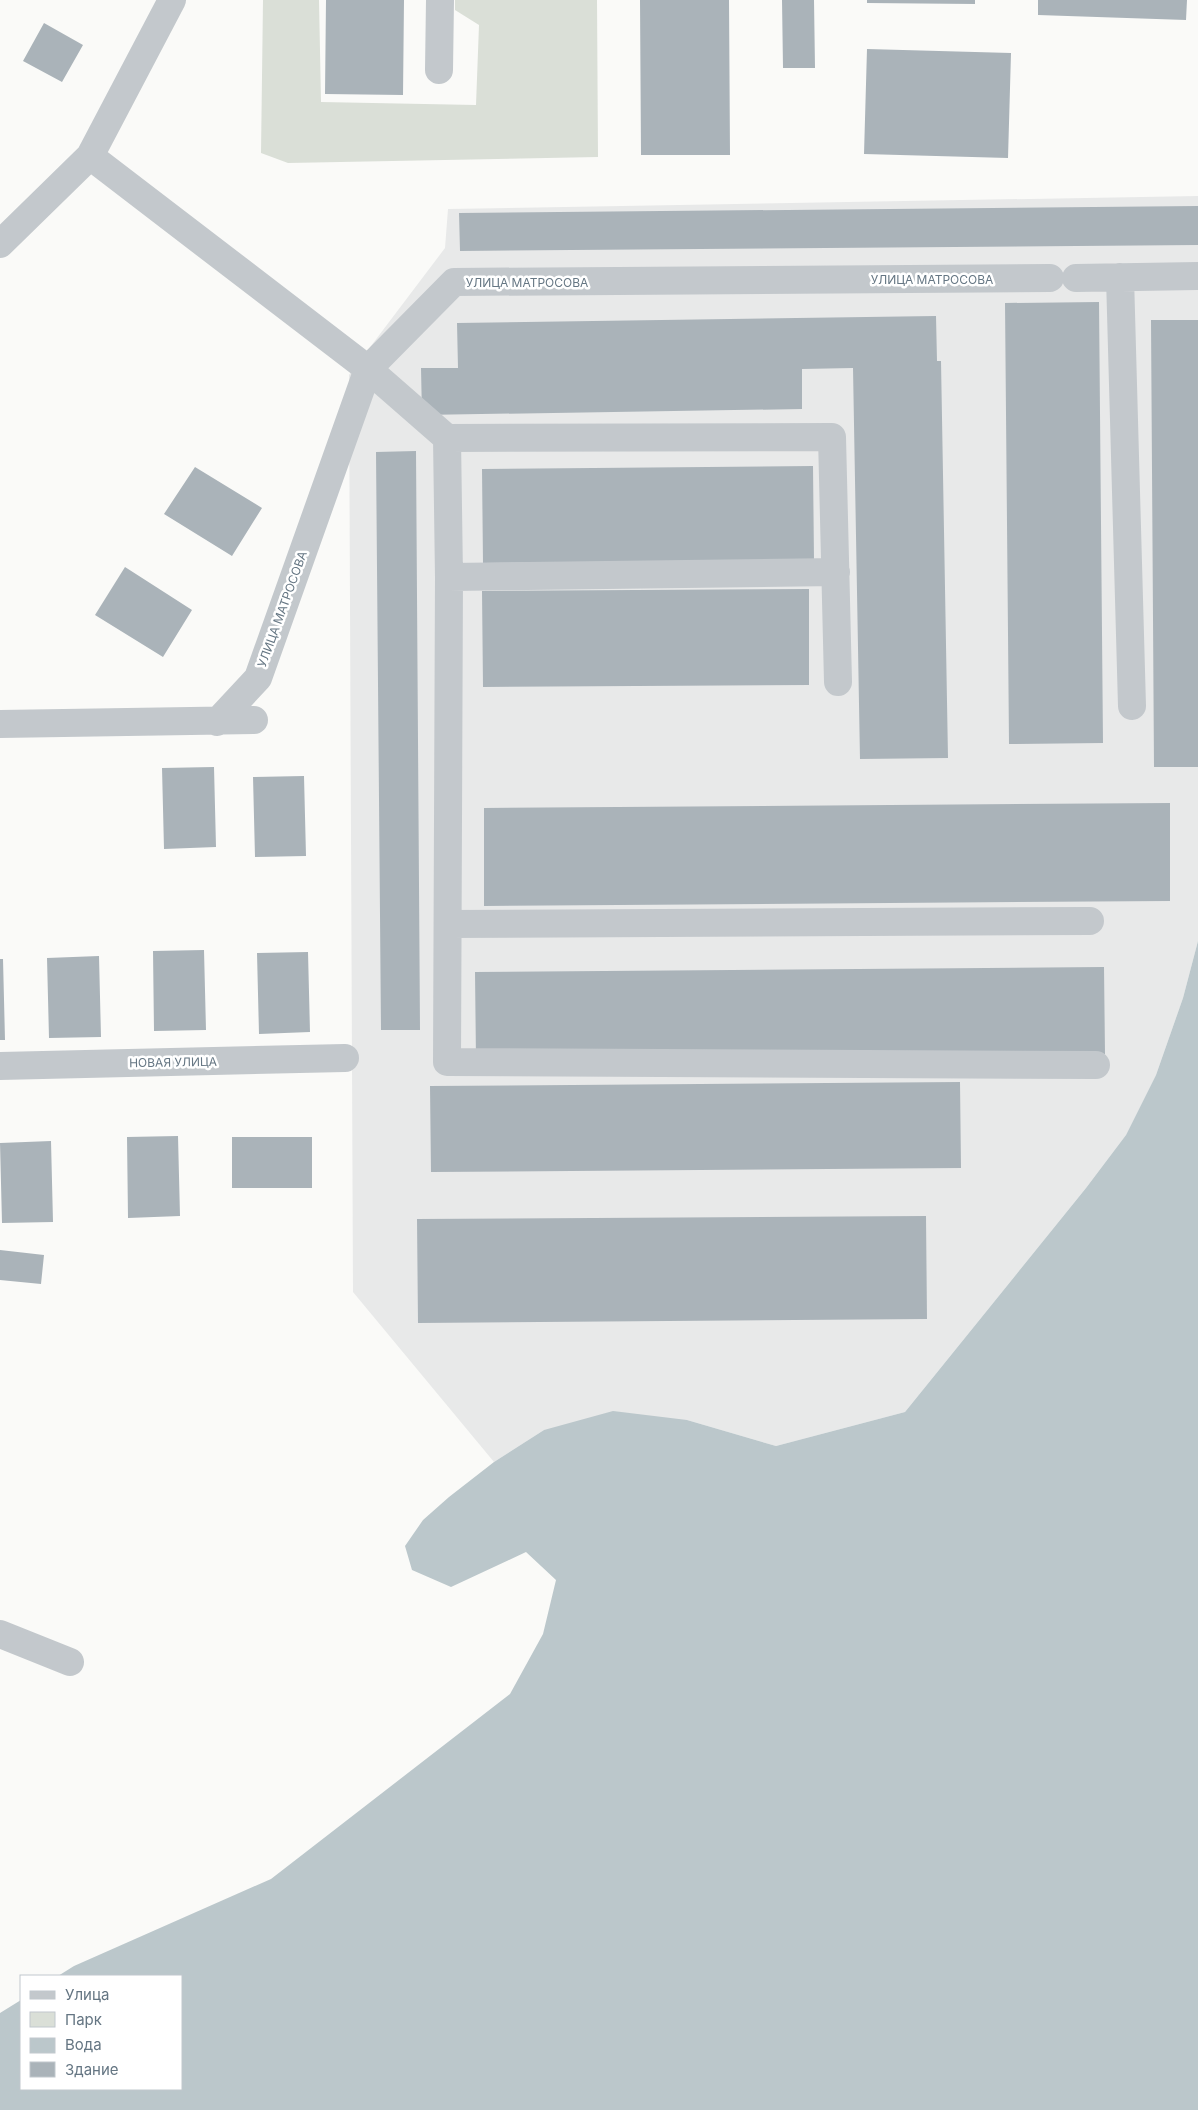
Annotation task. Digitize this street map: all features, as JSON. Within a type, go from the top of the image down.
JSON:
[{"type":"street","points":[[0,244],[90,156],[172,0]]},
{"type":"street","points":[[439,70],[440,0]]},
{"type":"street","points":[[90,156],[368,369],[447,438],[832,437],[838,682]]},
{"type":"street","points":[[1076,278],[1198,276]]},
{"type":"street","points":[[1120,277],[1132,706]]},
{"type":"street","name":"УЛИЦА МАТРОСОВА","points":[[217,722],[258,678],[368,369],[454,282],[1050,278]]},
{"type":"street","points":[[447,438],[449,576],[447,1062],[1096,1065]]},
{"type":"street","points":[[449,576],[836,572]]},
{"type":"street","points":[[0,724],[254,720]]},
{"type":"street","points":[[448,924],[1090,921]]},
{"type":"street","name":"НОВАЯ УЛИЦА","points":[[0,1066],[345,1058]]},
{"type":"street","points":[[0,1634],[70,1662]]},
{"type":"shaded area","points":[[1198,196],[1198,941],[1183,998],[1156,1075],[1126,1135],[1086,1188],[905,1412],[776,1446],[687,1420],[544,1430],[494,1462],[353,1292],[349,375],[445,248],[448,209]]},
{"type":"green space","points":[[263,0],[319,0],[321,102],[476,105],[479,25],[455,10],[455,0],[597,0],[598,157],[288,163],[261,153]]},
{"type":"water","points":[[1198,941],[1198,2110],[0,2110],[0,2013],[20,2001],[20,2090],[182,2090],[182,1975],[60,1975],[74,1966],[271,1879],[510,1694],[543,1634],[556,1580],[526,1552],[451,1587],[412,1570],[405,1546],[423,1520],[494,1462],[544,1430],[613,1411],[687,1420],[776,1446],[905,1412],[1086,1188],[1126,1135],[1156,1075],[1183,998]]},
{"type":"building","points":[[326,0],[404,0],[403,95],[325,94]]},
{"type":"building","points":[[640,0],[729,0],[730,155],[641,155]]},
{"type":"building","points":[[782,0],[814,0],[815,68],[783,68]]},
{"type":"building","points":[[867,0],[975,0],[975,4],[867,3]]},
{"type":"building","points":[[1038,0],[1187,0],[1186,20],[1038,15]]},
{"type":"building","points":[[44,23],[83,45],[62,82],[23,61]]},
{"type":"building","points":[[867,49],[1011,53],[1008,158],[864,154]]},
{"type":"building","points":[[1198,206],[1198,245],[460,251],[459,213]]},
{"type":"building","points":[[1099,302],[1103,743],[1009,744],[1005,303]]},
{"type":"building","points":[[936,316],[937,361],[941,361],[948,758],[860,759],[853,368],[802,369],[802,409],[422,415],[421,368],[458,368],[457,323]]},
{"type":"building","points":[[1151,320],[1198,320],[1198,767],[1154,767]]},
{"type":"building","points":[[416,451],[420,1030],[381,1030],[376,452]]},
{"type":"building","points":[[813,466],[814,560],[483,563],[482,469]]},
{"type":"building","points":[[195,467],[262,508],[232,556],[164,514]]},
{"type":"building","points":[[125,567],[192,610],[163,657],[95,615]]},
{"type":"building","points":[[809,589],[809,685],[483,687],[482,591]]},
{"type":"building","points":[[214,767],[216,847],[164,849],[162,768]]},
{"type":"building","points":[[304,776],[306,856],[255,857],[253,777]]},
{"type":"building","points":[[1170,803],[1170,901],[484,906],[484,808]]},
{"type":"building","points":[[204,950],[206,1030],[154,1031],[153,951]]},
{"type":"building","points":[[308,952],[310,1032],[259,1034],[257,953]]},
{"type":"building","points":[[99,956],[101,1037],[49,1038],[47,958]]},
{"type":"building","points":[[0,959],[3,959],[5,1040],[0,1040]]},
{"type":"building","points":[[1104,967],[1105,1054],[476,1059],[475,972]]},
{"type":"building","points":[[960,1082],[961,1168],[431,1172],[430,1086]]},
{"type":"building","points":[[178,1136],[180,1216],[128,1218],[127,1137]]},
{"type":"building","points":[[232,1137],[312,1137],[312,1188],[232,1188]]},
{"type":"building","points":[[51,1141],[53,1222],[2,1223],[0,1143]]},
{"type":"building","points":[[926,1216],[927,1319],[418,1323],[417,1219]]},
{"type":"building","points":[[0,1250],[44,1255],[41,1284],[0,1280]]}]
